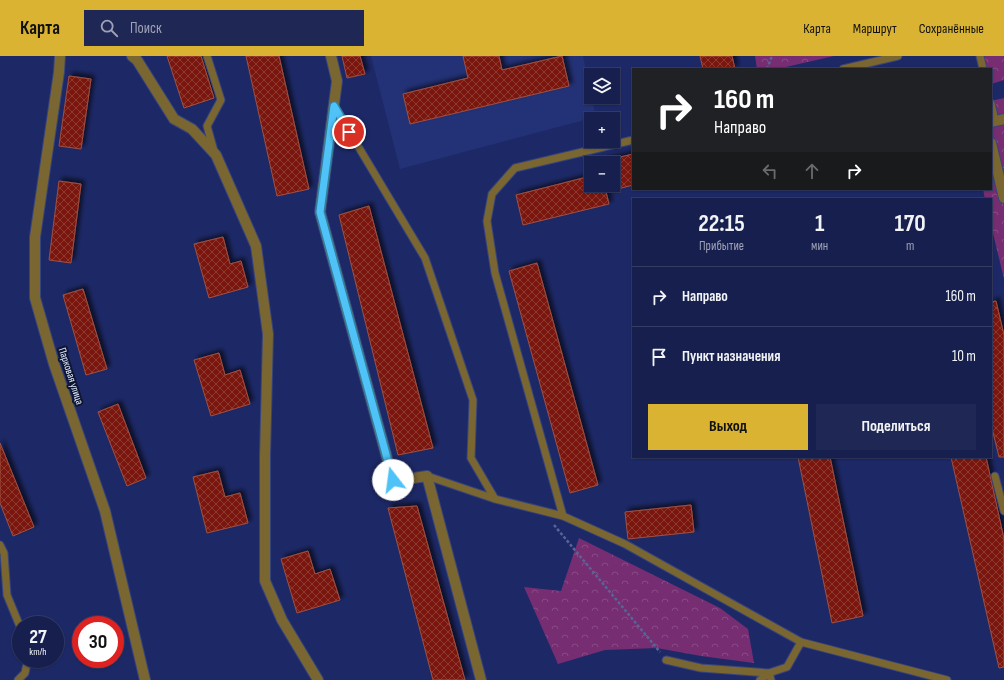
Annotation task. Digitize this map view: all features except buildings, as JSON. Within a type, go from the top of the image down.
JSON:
[{"type":"street","name":"Парковая улица","points":[[60,56],[35,237],[35,298],[54,364],[105,511],[145,680]]},
{"type":"street","points":[[132,56],[137,60],[174,119],[192,129],[216,155],[256,246],[268,334],[265,456],[265,581],[282,620],[318,680]]},
{"type":"street","points":[[331,56],[337,80],[320,212],[393,480],[427,476],[481,680]]},
{"type":"street","points":[[992,147],[1004,198]]},
{"type":"lane","points":[[207,56],[221,100],[207,126],[216,155]]},
{"type":"lane","points":[[847,68],[898,56]]},
{"type":"lane","points":[[980,56],[983,68]]},
{"type":"lane","points":[[334,106],[425,258],[473,400],[471,458],[496,499]]},
{"type":"lane","points":[[992,106],[997,121]]},
{"type":"lane","points":[[563,516],[495,273],[487,220],[488,214],[492,194],[514,168],[632,140]]},
{"type":"lane","points":[[427,476],[496,499],[563,516],[625,544],[801,642],[947,680]]},
{"type":"lane","points":[[995,476],[1004,511]]},
{"type":"lane","points":[[0,545],[4,552],[7,595],[16,616]]},
{"type":"lane","points":[[760,680],[787,667],[801,642]]},
{"type":"lane","points":[[666,660],[701,668],[770,676]]},
{"type":"lane","points":[[18,680],[25,673],[26,668]]},
{"type":"path","points":[[766,68],[772,56]]},
{"type":"path","points":[[541,510],[666,660]]},
{"type":"shaded area","points":[[371,56],[583,56],[586,68],[584,68],[584,104],[593,104],[595,112],[584,112],[584,120],[400,169]]},
{"type":"green space","points":[[755,56],[834,56],[781,68],[757,68]]},
{"type":"green space","points":[[980,56],[1004,56],[1004,80],[992,84],[992,68],[983,68]]},
{"type":"green space","points":[[1004,98],[1004,279],[992,229],[992,198],[985,198],[983,190],[992,190],[992,101]]},
{"type":"green space","points":[[579,538],[720,608],[748,629],[754,663],[657,648],[605,650],[558,664],[524,587],[561,591]]},
{"type":"route","points":[[349,132],[334,106],[320,212],[393,480]]}]
